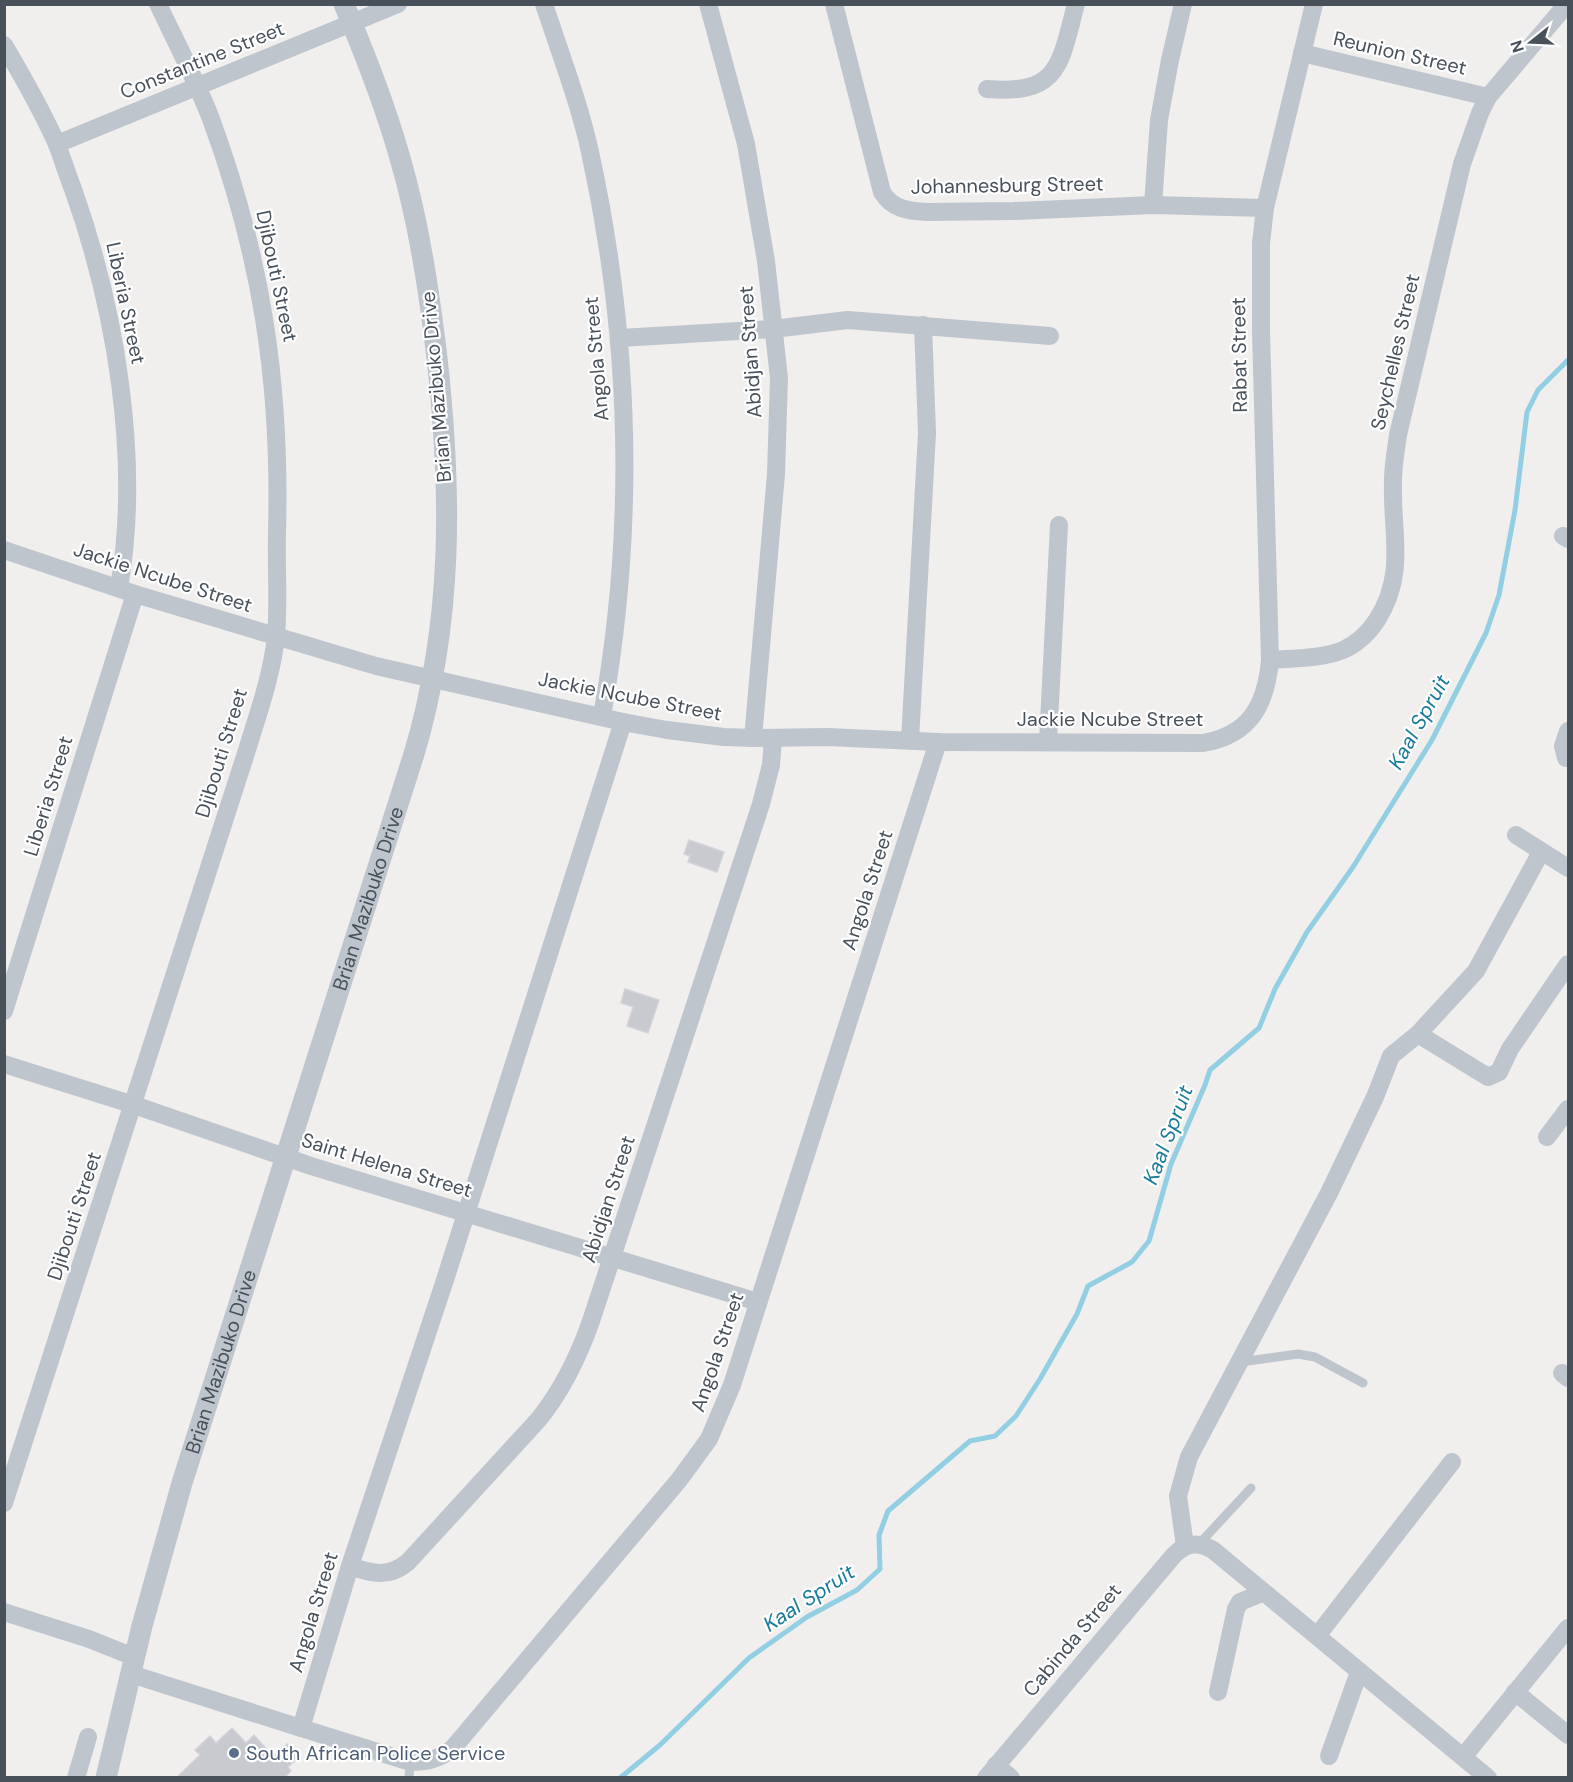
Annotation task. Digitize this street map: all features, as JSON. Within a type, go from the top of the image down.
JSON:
[{"type":"street","name":"Djibouti Street","points":[[4,1503],[247,750],[270,667],[276,636],[277,427],[266,323],[257,273],[225,158],[198,87],[158,4]]},
{"type":"street","name":"Constantine Street","points":[[57,144],[198,87],[348,14],[398,4]]},
{"type":"street","name":"Angola Street","points":[[544,4],[589,150],[607,239],[620,338],[625,505],[616,630],[602,716]]},
{"type":"street","name":"Abidjan Street","points":[[708,4],[746,144],[766,261],[779,378],[776,474],[753,738]]},
{"type":"street","name":"Johannesburg Street","points":[[834,4],[882,192],[894,206],[927,212],[1153,205],[1265,208]]},
{"type":"street","points":[[987,89],[1021,89],[1035,86],[1046,80],[1055,71],[1062,57],[1076,4]]},
{"type":"street","points":[[1153,205],[1159,120],[1183,4]]},
{"type":"street","name":"Rabat Street","points":[[1258,709],[1268,680],[1270,660],[1260,276],[1265,208],[1314,4]]},
{"type":"street","name":"Seychelles Street","points":[[1270,660],[1324,655],[1344,650],[1358,641],[1372,626],[1388,599],[1395,573],[1397,553],[1393,481],[1398,435],[1462,164],[1488,97],[1565,5]]},
{"type":"street","name":"Brian Mazibuko Drive","points":[[106,1778],[132,1666],[182,1484],[414,754],[438,652],[447,536],[444,421],[424,262],[400,158],[383,104],[348,14]]},
{"type":"street","name":"Liberia Street","points":[[4,45],[57,144],[87,230],[103,288],[122,406],[127,492],[127,591],[4,1011]]},
{"type":"street","name":"Reunion Street","points":[[1302,53],[1488,97]]},
{"type":"street","points":[[620,338],[774,329],[848,320],[1050,336]]},
{"type":"street","points":[[910,740],[927,433],[923,325]]},
{"type":"street","points":[[1048,742],[1059,525]]},
{"type":"street","name":"Jackie Ncube Street","points":[[4,550],[127,591],[376,666],[623,722],[699,735],[938,742],[1203,742],[1218,740],[1242,728],[1258,709]]},
{"type":"street","name":"Angola Street","points":[[301,1728],[350,1566],[443,1286],[623,722]]},
{"type":"street","points":[[1566,758],[1563,746],[1569,731]]},
{"type":"street","name":"Abidjan Street","points":[[350,1566],[390,1574],[408,1562],[539,1419],[556,1397],[574,1366],[591,1322],[761,804],[771,765],[773,738]]},
{"type":"street","name":"Angola Street","points":[[4,1612],[89,1639],[132,1666],[410,1770],[444,1755],[453,1748],[697,1457],[721,1415],[938,742]]},
{"type":"street","points":[[1516,835],[1569,868]]},
{"type":"street","points":[[1541,852],[1476,971],[1418,1034],[1391,1056],[1348,1155],[1189,1457],[1181,1477],[1178,1496],[1192,1545],[1213,1550],[1475,1770],[1515,1692],[1565,1638]]},
{"type":"street","points":[[1418,1034],[1488,1077],[1493,1075],[1499,1072],[1510,1049],[1563,983],[1569,964]]},
{"type":"street","name":"Saint Helena Street","points":[[4,1064],[134,1105],[287,1158],[758,1302]]},
{"type":"street","points":[[1546,1137],[1569,1109]]},
{"type":"street","points":[[1317,1636],[1452,1462]]},
{"type":"street","name":"Cabinda Street","points":[[991,1771],[1174,1555],[1192,1545]]},
{"type":"street","points":[[1218,1692],[1236,1609],[1240,1602],[1262,1593]]},
{"type":"street","points":[[1329,1756],[1359,1672]]},
{"type":"street","points":[[1515,1692],[1569,1735]]},
{"type":"street","points":[[76,1778],[88,1737]]},
{"type":"street","points":[[991,1771],[1011,1778]]},
{"type":"lane","points":[[1238,1363],[1298,1354],[1315,1357],[1363,1383]]},
{"type":"lane","points":[[1192,1545],[1251,1488]]},
{"type":"building","points":[[689,840],[724,852],[717,872],[688,862],[690,856],[684,854]]},
{"type":"building","points":[[625,989],[659,1000],[648,1033],[627,1026],[633,1007],[621,1003]]},
{"type":"building","name":"South African Police Service","points":[[232,1728],[246,1743],[254,1735],[273,1756],[287,1744],[299,1757],[288,1767],[291,1771],[284,1778],[176,1778],[200,1755],[195,1750],[210,1736],[216,1743]]},
{"type":"waterway","name":"Kaal Spruit","points":[[620,1778],[660,1745],[749,1658],[807,1617],[857,1590],[880,1569],[879,1535],[888,1511],[970,1441],[995,1436],[1016,1416],[1077,1314],[1088,1286],[1132,1262],[1149,1241],[1171,1164],[1210,1070],[1259,1028],[1275,989],[1307,932],[1353,867],[1432,740],[1486,633],[1499,595],[1515,510],[1527,412],[1538,390],[1568,360]]},
{"type":"place","name":"South African Police Service","points":[[234,1753]]}]
